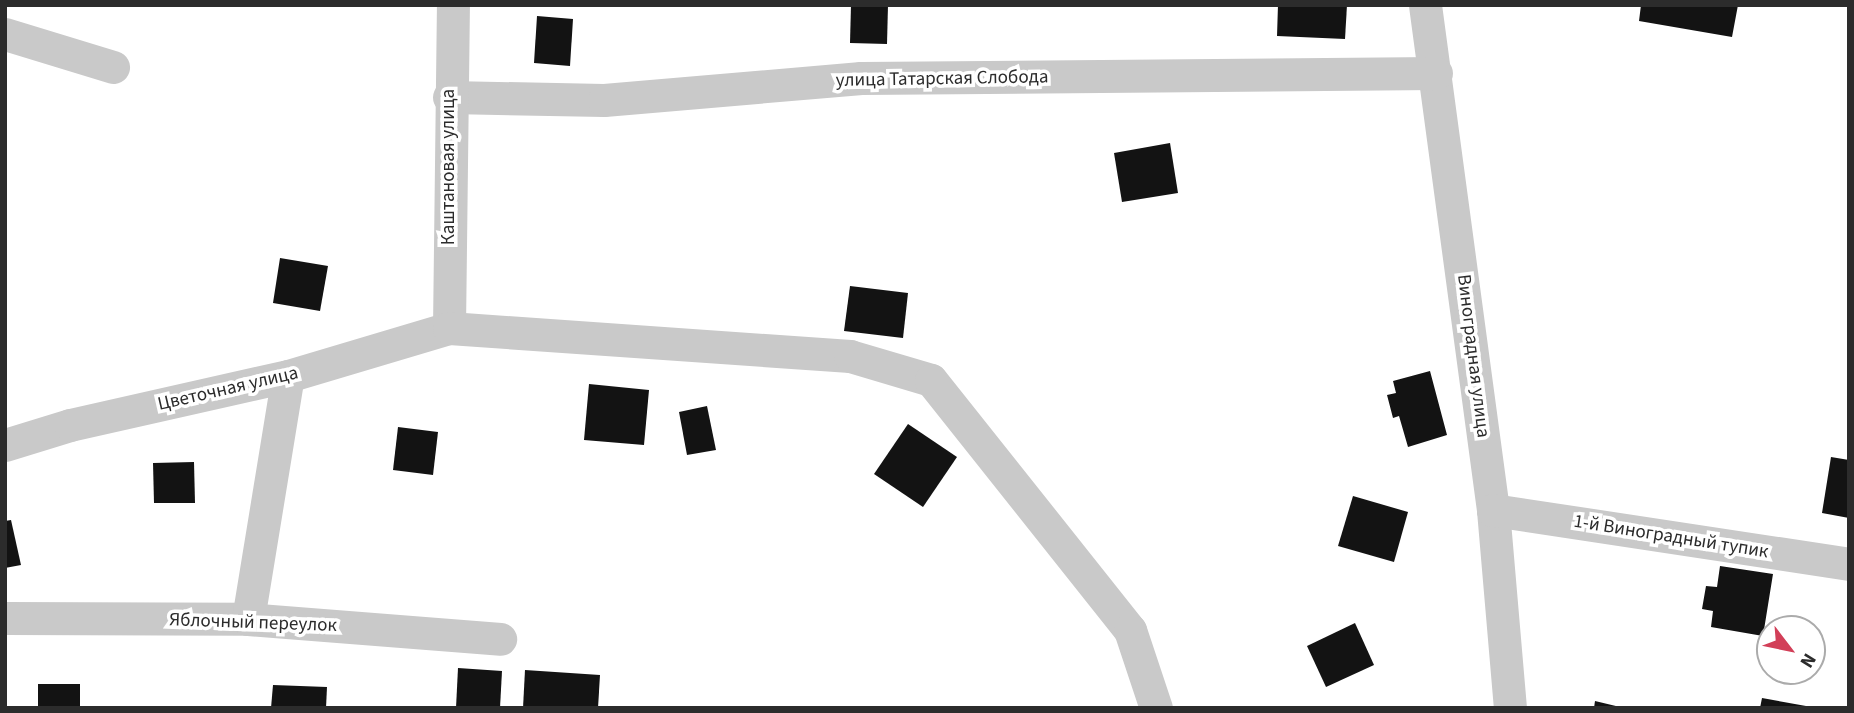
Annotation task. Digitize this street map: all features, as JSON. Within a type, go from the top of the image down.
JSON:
[{"type":"street","name":"Каштановая улица","points":[[449,328],[449,97],[453,5]]},
{"type":"street","name":"Виноградная улица","points":[[1425,5],[1493,510],[1510,708]]},
{"type":"street","points":[[5,34],[113,67]]},
{"type":"street","name":"улица Татарская Слобода","points":[[449,97],[604,100],[861,78],[1436,73]]},
{"type":"street","points":[[449,328],[850,356],[931,380],[1130,631],[1156,708]]},
{"type":"street","name":"Цветочная улица","points":[[5,445],[70,425],[288,376],[449,328]]},
{"type":"street","points":[[248,620],[288,376]]},
{"type":"street","name":"1-й Виноградный тупик","points":[[1493,510],[1849,564]]},
{"type":"street","name":"Яблочный переулок","points":[[5,618],[248,620],[500,639]]},
{"type":"building","points":[[851,5],[888,5],[887,44],[850,43]]},
{"type":"building","points":[[1278,5],[1347,5],[1345,39],[1277,36]]},
{"type":"building","points":[[1641,5],[1738,5],[1732,37],[1639,21]]},
{"type":"building","points":[[537,16],[573,19],[570,66],[534,63]]},
{"type":"building","points":[[1170,143],[1178,193],[1122,202],[1114,153]]},
{"type":"building","points":[[280,258],[328,266],[320,311],[273,303]]},
{"type":"building","points":[[850,286],[908,293],[903,338],[844,331]]},
{"type":"building","points":[[1430,371],[1447,435],[1408,447],[1399,416],[1393,418],[1387,395],[1396,393],[1393,381]]},
{"type":"building","points":[[589,384],[649,390],[644,445],[584,440]]},
{"type":"building","points":[[707,406],[716,450],[687,455],[679,412]]},
{"type":"building","points":[[908,424],[957,457],[923,507],[874,474]]},
{"type":"building","points":[[398,427],[438,432],[433,475],[393,470]]},
{"type":"building","points":[[1831,457],[1849,460],[1849,518],[1822,513]]},
{"type":"building","points":[[194,462],[195,503],[154,503],[153,463]]},
{"type":"building","points":[[1353,496],[1408,512],[1394,562],[1338,546]]},
{"type":"building","points":[[11,520],[21,565],[5,568],[5,521]]},
{"type":"building","points":[[1720,566],[1773,574],[1766,615],[1756,615],[1756,635],[1711,627],[1713,611],[1702,609],[1706,586],[1717,587]]},
{"type":"building","points":[[1355,623],[1374,665],[1326,687],[1307,646]]},
{"type":"building","points":[[458,668],[502,671],[500,708],[456,708]]},
{"type":"building","points":[[525,670],[600,675],[598,708],[523,708]]},
{"type":"building","points":[[38,684],[80,684],[80,708],[38,708]]},
{"type":"building","points":[[273,685],[327,687],[326,708],[271,708]]},
{"type":"building","points":[[1762,698],[1806,706],[1806,708],[1760,708]]},
{"type":"building","points":[[1595,701],[1620,707],[1594,708]]}]
